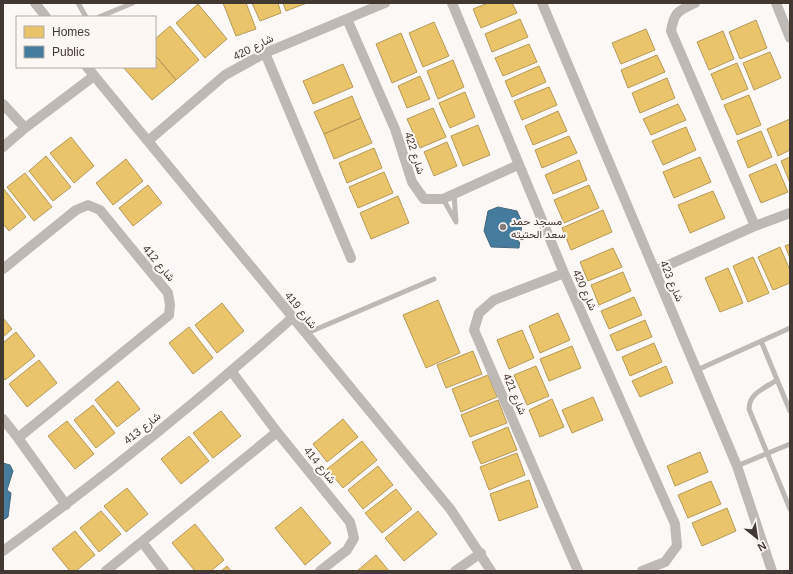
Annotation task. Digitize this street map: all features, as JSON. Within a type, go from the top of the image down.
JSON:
[{"type":"street","points":[[35,3],[45,16]]},
{"type":"street","name":"شارع 420","points":[[148,141],[225,75],[265,53],[385,3]]},
{"type":"street","name":"شارع 420","points":[[452,3],[564,273],[675,524],[677,546],[665,562],[642,571]]},
{"type":"street","name":"شارع 423","points":[[542,3],[737,466],[772,571]]},
{"type":"street","points":[[694,3],[679,10],[672,20],[671,31],[755,226]]},
{"type":"street","points":[[776,3],[790,38]]},
{"type":"street","name":"شارع 422","points":[[347,19],[395,129],[412,182],[424,199],[443,199],[518,165]]},
{"type":"street","points":[[265,53],[351,258]]},
{"type":"street","name":"شارع 419","points":[[88,68],[451,510],[481,553],[491,571]]},
{"type":"street","points":[[3,147],[25,128],[94,76]]},
{"type":"street","points":[[3,104],[25,128]]},
{"type":"street","name":"شارع 412","points":[[3,269],[76,210],[88,205],[100,210],[115,228],[168,293],[170,304],[169,315],[18,438]]},
{"type":"street","points":[[655,271],[755,226],[790,213]]},
{"type":"street","name":"شارع 421","points":[[564,273],[494,300],[479,313],[474,330],[578,571]]},
{"type":"street","name":"شارع 413","points":[[3,551],[66,505],[232,372],[292,318]]},
{"type":"street","name":"شارع 414","points":[[232,372],[350,522],[354,538],[346,550],[320,571]]},
{"type":"street","points":[[3,420],[18,438],[66,505]]},
{"type":"street","points":[[106,571],[278,432]]},
{"type":"street","points":[[142,542],[164,571]]},
{"type":"street","points":[[456,571],[481,553]]},
{"type":"lane","points":[[78,3],[85,16]]},
{"type":"lane","points":[[101,16],[133,3]]},
{"type":"lane","points":[[443,199],[456,222],[454,194]]},
{"type":"lane","points":[[305,334],[434,279]]},
{"type":"lane","points":[[697,370],[790,328]]},
{"type":"lane","points":[[761,341],[790,411]]},
{"type":"lane","points":[[777,380],[754,395],[749,404],[749,409],[790,509]]},
{"type":"lane","points":[[737,466],[790,444]]},
{"type":"building: Homes","points":[[223,3],[246,3],[256,29],[236,36]]},
{"type":"building: Homes","points":[[252,3],[278,3],[281,13],[260,21]]},
{"type":"building: Homes","points":[[283,3],[307,3],[286,11]]},
{"type":"building: Homes","points":[[488,3],[512,3],[517,13],[481,28],[473,9]]},
{"type":"building: Homes","points":[[198,4],[227,39],[205,58],[176,23]]},
{"type":"building: Homes","points":[[520,19],[528,37],[492,52],[485,34]]},
{"type":"building: Homes","points":[[756,20],[767,48],[740,59],[729,32]]},
{"type":"building: Homes","points":[[434,22],[449,56],[423,67],[409,33]]},
{"type":"building: Homes","points":[[170,26],[199,60],[176,80],[156,56],[156,38]]},
{"type":"building: Homes","points":[[646,29],[655,50],[621,64],[612,43]]},
{"type":"building: Homes","points":[[723,31],[734,59],[709,70],[697,42]]},
{"type":"building: Homes","points":[[401,33],[417,72],[392,83],[376,44]]},
{"type":"building: Homes","points":[[529,44],[537,62],[503,76],[495,58]]},
{"type":"building: Homes","points":[[770,52],[781,78],[754,90],[743,63]]},
{"type":"building: Homes","points":[[657,55],[665,72],[628,88],[621,70]]},
{"type":"building: Homes","points":[[156,56],[176,80],[152,100],[124,68],[156,68]]},
{"type":"building: Homes","points":[[453,60],[464,87],[438,99],[427,71]]},
{"type":"building: Homes","points":[[737,63],[748,89],[722,100],[711,74]]},
{"type":"building: Homes","points":[[343,64],[353,87],[313,104],[303,81]]},
{"type":"building: Homes","points":[[539,66],[546,82],[512,97],[505,81]]},
{"type":"building: Homes","points":[[420,76],[430,99],[407,108],[398,86]]},
{"type":"building: Homes","points":[[667,78],[675,98],[640,113],[632,93]]},
{"type":"building: Homes","points":[[549,87],[557,105],[522,120],[514,101]]},
{"type":"building: Homes","points":[[465,92],[475,117],[450,128],[439,103]]},
{"type":"building: Homes","points":[[749,95],[761,125],[737,135],[724,105]]},
{"type":"building: Homes","points":[[352,96],[361,118],[324,134],[314,112]]},
{"type":"building: Homes","points":[[678,104],[686,120],[651,135],[643,119]]},
{"type":"building: Homes","points":[[433,108],[446,137],[420,148],[407,119]]},
{"type":"building: Homes","points":[[558,111],[567,131],[533,145],[525,126]]},
{"type":"building: Homes","points":[[361,118],[372,143],[334,159],[324,134]]},
{"type":"building: Homes","points":[[790,119],[790,150],[778,156],[767,129]]},
{"type":"building: Homes","points":[[478,125],[490,155],[463,166],[451,136]]},
{"type":"building: Homes","points":[[686,127],[696,150],[663,165],[652,141]]},
{"type":"building: Homes","points":[[761,131],[772,157],[748,168],[737,141]]},
{"type":"building: Homes","points":[[569,136],[577,153],[542,168],[535,150]]},
{"type":"building: Homes","points":[[71,137],[94,166],[74,183],[50,153]]},
{"type":"building: Homes","points":[[447,142],[457,166],[434,176],[424,152]]},
{"type":"building: Homes","points":[[374,148],[382,168],[347,183],[339,163]]},
{"type":"building: Homes","points":[[46,156],[71,187],[53,201],[29,171]]},
{"type":"building: Homes","points":[[700,157],[711,182],[674,198],[663,172]]},
{"type":"building: Homes","points":[[790,157],[790,183],[781,161]]},
{"type":"building: Homes","points":[[126,159],[143,181],[113,205],[96,183]]},
{"type":"building: Homes","points":[[579,160],[587,180],[553,194],[545,175]]},
{"type":"building: Homes","points":[[776,164],[788,192],[761,203],[749,175]]},
{"type":"building: Homes","points":[[384,172],[393,193],[358,208],[349,187]]},
{"type":"building: Homes","points":[[25,173],[52,207],[34,221],[7,187]]},
{"type":"building: Homes","points":[[148,185],[162,203],[133,226],[119,208]]},
{"type":"building: Homes","points":[[589,185],[599,208],[564,223],[554,200]]},
{"type":"building: Homes","points":[[3,188],[26,217],[9,231],[3,224]]},
{"type":"building: Homes","points":[[713,191],[725,218],[690,233],[678,205]]},
{"type":"building: Homes","points":[[398,196],[409,223],[371,239],[360,213]]},
{"type":"building: Homes","points":[[603,210],[612,232],[571,250],[562,228]]},
{"type":"building: Homes","points":[[790,244],[790,258],[785,246]]},
{"type":"building: Homes","points":[[780,247],[790,270],[790,283],[773,290],[758,257]]},
{"type":"building: Homes","points":[[613,248],[622,267],[588,281],[580,262]]},
{"type":"building: Homes","points":[[753,257],[769,293],[748,302],[733,266]]},
{"type":"building: Homes","points":[[728,268],[743,303],[720,312],[705,278]]},
{"type":"building: Homes","points":[[623,272],[631,291],[599,305],[591,285]]},
{"type":"building: Homes","points":[[634,297],[642,315],[609,329],[601,311]]},
{"type":"building: Homes","points":[[438,300],[460,353],[426,368],[403,315]]},
{"type":"building: Homes","points":[[222,303],[244,331],[217,353],[195,325]]},
{"type":"building: Homes","points":[[558,313],[570,340],[540,353],[529,326]]},
{"type":"building: Homes","points":[[3,318],[12,329],[3,337]]},
{"type":"building: Homes","points":[[645,320],[652,337],[617,351],[610,335]]},
{"type":"building: Homes","points":[[189,327],[213,358],[193,374],[169,343]]},
{"type":"building: Homes","points":[[522,330],[534,358],[509,369],[497,340]]},
{"type":"building: Homes","points":[[16,332],[35,356],[5,380],[3,376],[3,343]]},
{"type":"building: Homes","points":[[654,343],[662,362],[630,376],[622,357]]},
{"type":"building: Homes","points":[[572,346],[581,368],[549,381],[540,359]]},
{"type":"building: Homes","points":[[473,351],[482,374],[446,388],[437,365]]},
{"type":"building: Homes","points":[[39,360],[57,383],[27,407],[9,384]]},
{"type":"building: Homes","points":[[536,366],[549,396],[527,405],[514,375]]},
{"type":"building: Homes","points":[[666,366],[673,383],[640,397],[632,381]]},
{"type":"building: Homes","points":[[488,375],[497,397],[461,412],[452,389]]},
{"type":"building: Homes","points":[[118,381],[140,409],[117,427],[95,400]]},
{"type":"building: Homes","points":[[593,397],[603,420],[572,433],[562,410]]},
{"type":"building: Homes","points":[[552,399],[564,427],[540,437],[529,410]]},
{"type":"building: Homes","points":[[498,400],[507,423],[470,437],[461,415]]},
{"type":"building: Homes","points":[[93,405],[115,433],[96,448],[74,420]]},
{"type":"building: Homes","points":[[221,411],[241,436],[213,458],[193,433]]},
{"type":"building: Homes","points":[[343,419],[358,437],[327,462],[313,444]]},
{"type":"building: Homes","points":[[67,421],[94,454],[75,469],[48,436]]},
{"type":"building: Homes","points":[[508,427],[517,450],[481,464],[472,442]]},
{"type":"building: Homes","points":[[189,436],[209,461],[181,484],[161,459]]},
{"type":"building: Homes","points":[[362,441],[377,460],[343,488],[327,469]]},
{"type":"building: Homes","points":[[700,452],[708,472],[675,486],[667,466]]},
{"type":"building: Homes","points":[[517,453],[525,475],[489,490],[480,467]]},
{"type":"building: Homes","points":[[378,466],[393,485],[363,509],[348,490]]},
{"type":"building: Homes","points":[[529,480],[538,507],[499,521],[490,494]]},
{"type":"building: Homes","points":[[711,481],[721,504],[688,518],[678,495]]},
{"type":"building: Homes","points":[[127,488],[148,514],[126,532],[104,506]]},
{"type":"building: Homes","points":[[396,489],[412,509],[382,533],[365,513]]},
{"type":"building: Homes","points":[[301,507],[331,543],[305,565],[275,528]]},
{"type":"building: Homes","points":[[727,508],[736,531],[702,546],[692,523]]},
{"type":"building: Homes","points":[[101,511],[121,534],[99,552],[80,528]]},
{"type":"building: Homes","points":[[418,511],[437,534],[404,561],[385,538]]},
{"type":"building: Homes","points":[[195,524],[224,560],[211,571],[195,571],[172,543]]},
{"type":"building: Homes","points":[[75,531],[95,555],[76,571],[70,571],[52,549]]},
{"type":"building: Homes","points":[[376,555],[389,571],[357,571]]},
{"type":"building: Homes","points":[[227,566],[231,571],[221,571]]},
{"type":"building: Public","name":"مسجد حمد سعد الحتيته","points":[[498,207],[517,211],[522,222],[519,248],[491,247],[484,231],[488,211]]},
{"type":"building: Public","points":[[3,463],[10,465],[13,471],[7,490],[11,493],[8,517],[3,520]]},
{"type":"place","name":"مسجد حمد سعد الحتيته","points":[[503,227]]}]
